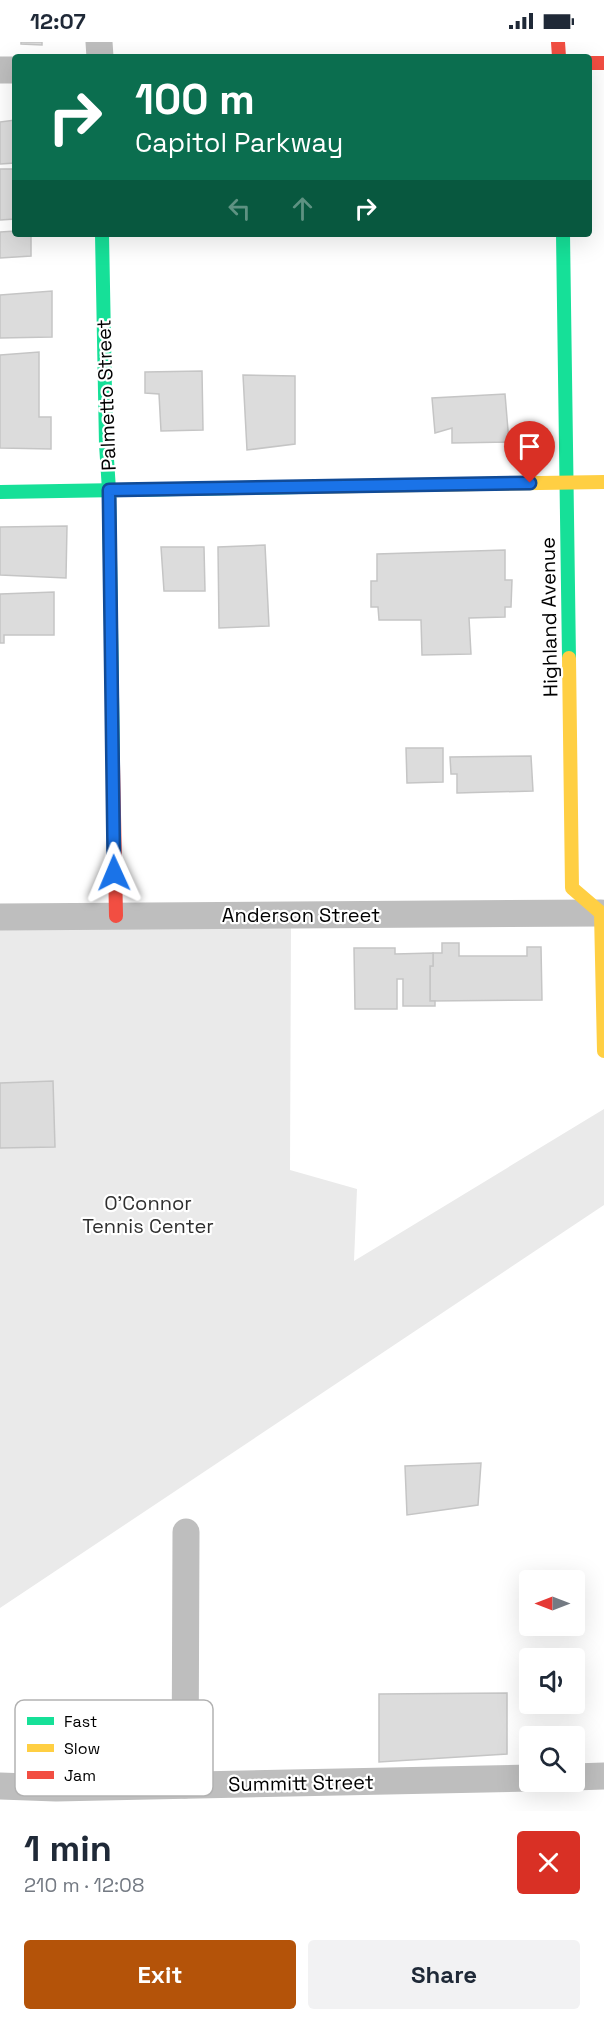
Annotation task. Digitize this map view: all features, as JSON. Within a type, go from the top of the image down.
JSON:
[{"type":"street","name":"Palmetto Street","points":[[102,237],[116,916]]},
{"type":"street","name":"Highland Avenue","points":[[562,237],[572,888],[603,912]]},
{"type":"street","points":[[0,492],[604,482]]},
{"type":"street","points":[[603,912],[604,1051]]},
{"type":"street","name":"Anderson Street","points":[[0,917],[603,912]]},
{"type":"street","points":[[185,1700],[186,1532]]},
{"type":"street","points":[[585,1777],[604,1776]]},
{"type":"street","name":"Summitt Street","points":[[213,1784],[519,1778]]},
{"type":"street","name":"Summitt Street","points":[[0,1786],[15,1787]]},
{"type":"green space","name":"O'Connor Tennis Center","points":[[291,928],[290,1170],[357,1189],[354,1261],[604,1109],[604,1205],[0,1608],[0,929]]},
{"type":"building","points":[[21,42],[42,42],[42,45],[21,44]]},
{"type":"building","points":[[12,120],[12,163],[0,164],[0,122]]},
{"type":"building","points":[[0,169],[12,169],[12,219],[0,220]]},
{"type":"building","points":[[12,231],[12,237],[31,237],[31,256],[0,258],[0,232]]},
{"type":"building","points":[[52,291],[52,337],[0,338],[0,295]]},
{"type":"building","points":[[39,352],[39,417],[51,417],[51,449],[0,448],[0,355]]},
{"type":"building","points":[[202,371],[203,430],[161,431],[159,394],[145,393],[145,372]]},
{"type":"building","points":[[243,375],[295,376],[295,444],[247,450]]},
{"type":"building","points":[[505,394],[509,442],[452,443],[452,428],[435,433],[432,398]]},
{"type":"building","points":[[67,526],[66,578],[0,575],[0,527]]},
{"type":"building","points":[[265,545],[269,626],[219,628],[218,547]]},
{"type":"building","points":[[161,547],[204,547],[205,591],[164,591]]},
{"type":"building","points":[[505,550],[505,580],[512,580],[511,607],[505,607],[505,617],[469,618],[471,654],[422,655],[421,620],[379,620],[378,607],[371,607],[371,581],[377,581],[377,554]]},
{"type":"building","points":[[54,592],[54,635],[4,635],[4,643],[0,643],[0,594]]},
{"type":"building","points":[[406,748],[443,748],[443,782],[407,783]]},
{"type":"building","points":[[531,756],[533,791],[457,793],[457,774],[451,774],[450,757]]},
{"type":"building","points":[[442,943],[459,943],[459,956],[527,956],[527,947],[541,947],[542,1000],[430,1001],[430,966],[433,966],[433,953],[442,953]]},
{"type":"building","points":[[354,948],[395,948],[395,954],[433,953],[433,966],[430,966],[430,1001],[435,1001],[435,1006],[403,1006],[403,979],[397,979],[397,1009],[355,1009]]},
{"type":"building","points":[[53,1081],[55,1147],[0,1148],[0,1083]]},
{"type":"building","points":[[481,1463],[478,1505],[407,1515],[405,1466]]},
{"type":"building","points":[[507,1693],[507,1754],[379,1762],[379,1694]]},
{"type":"traffic: fast","points":[[102,237],[113,764]]},
{"type":"traffic: fast","points":[[563,237],[569,658]]},
{"type":"traffic: fast","points":[[0,492],[300,487]]},
{"type":"traffic: slow","points":[[300,487],[604,482]]},
{"type":"traffic: slow","points":[[569,658],[572,888],[601,913],[604,1051]]},
{"type":"traffic: jam","points":[[558,42],[559,54]]},
{"type":"traffic: jam","points":[[592,63],[604,63]]},
{"type":"traffic: jam","points":[[113,764],[116,916]]},
{"type":"route","points":[[114,873],[109,490],[530,483]]}]
